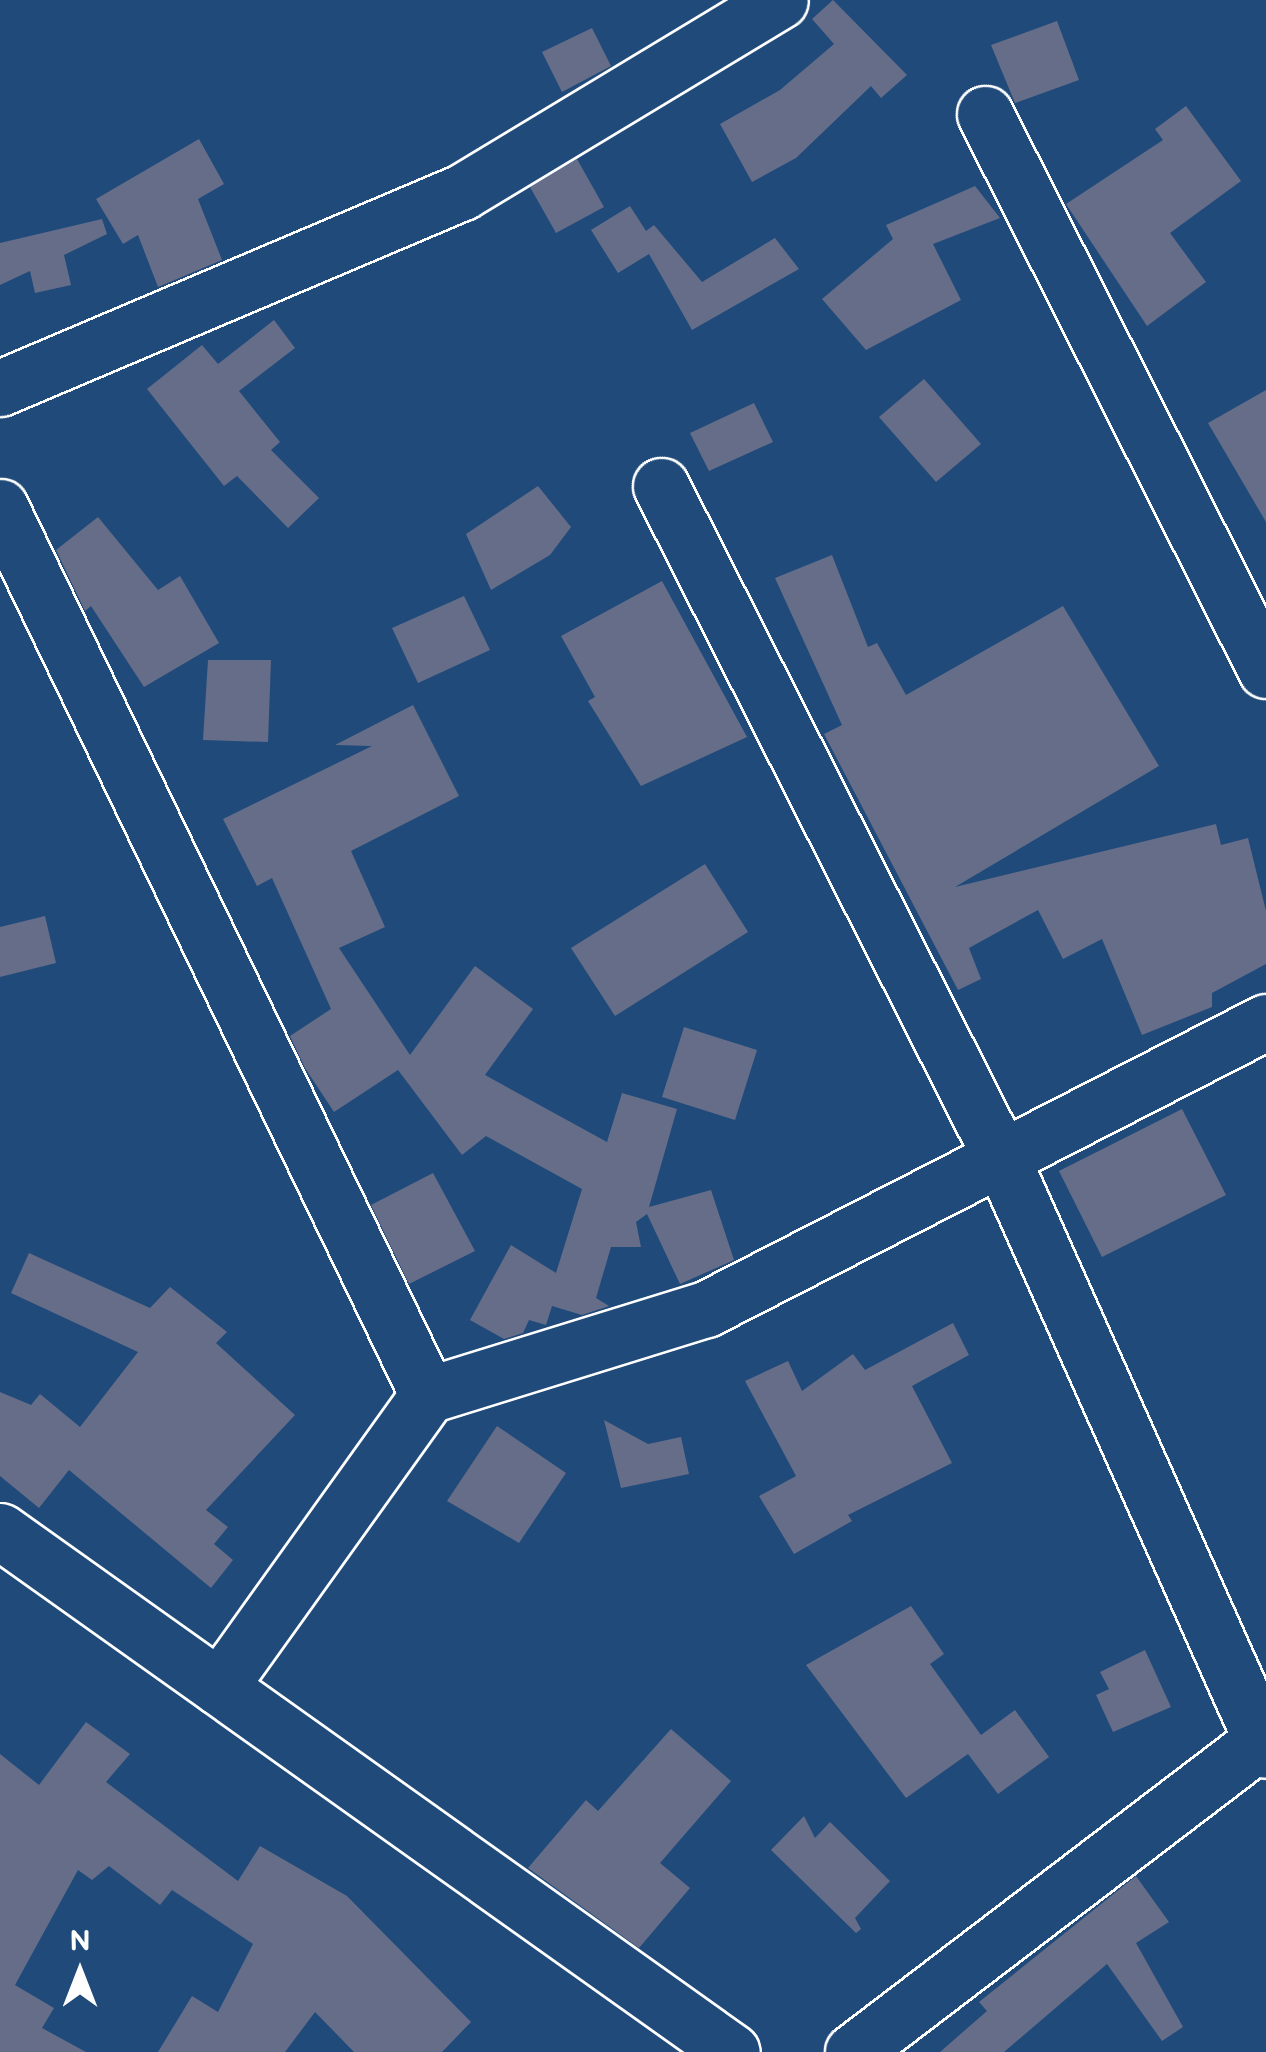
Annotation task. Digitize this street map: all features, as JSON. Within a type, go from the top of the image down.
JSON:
[{"type":"street","points":[[0,388],[462,192],[780,0]]},
{"type":"street","points":[[985,114],[1266,670]]},
{"type":"street","points":[[660,486],[1002,1159],[1264,1742],[853,2052]]},
{"type":"street","points":[[0,507],[428,1395]]},
{"type":"street","points":[[219,1687],[428,1395],[706,1309],[1266,1022]]},
{"type":"street","points":[[0,1531],[732,2052]]},
{"type":"building","points":[[833,0],[907,75],[881,98],[871,86],[796,158],[752,182],[720,124],[780,90],[834,44],[812,19]]},
{"type":"building","points":[[1057,21],[1079,80],[1015,103],[991,45]]},
{"type":"building","points":[[592,28],[611,66],[562,92],[542,52]]},
{"type":"building","points":[[1186,106],[1241,181],[1170,233],[1206,282],[1147,326],[1066,204],[1163,140],[1155,129]]},
{"type":"building","points":[[199,139],[224,184],[198,199],[222,260],[158,287],[138,235],[123,244],[96,199]]},
{"type":"building","points":[[577,159],[604,207],[556,233],[530,187]]},
{"type":"building","points":[[975,186],[1000,218],[933,244],[961,300],[866,350],[822,299],[893,239],[886,225]]},
{"type":"building","points":[[630,206],[646,231],[654,225],[702,282],[775,238],[799,269],[692,330],[649,254],[618,273],[591,230]]},
{"type":"building","points":[[102,219],[107,234],[64,255],[71,285],[35,293],[30,271],[0,285],[0,243]]},
{"type":"building","points":[[274,320],[295,348],[239,391],[280,442],[271,450],[319,498],[288,528],[237,476],[224,486],[147,389],[202,345],[218,364]]},
{"type":"building","points":[[924,379],[981,444],[936,482],[879,417]]},
{"type":"building","points":[[1266,390],[1266,522],[1208,423]]},
{"type":"building","points":[[754,403],[773,442],[709,471],[690,433]]},
{"type":"building","points":[[538,486],[571,527],[550,555],[491,590],[466,534]]},
{"type":"building","points":[[98,517],[158,590],[180,576],[219,643],[144,687],[91,606],[85,611],[56,550]]},
{"type":"building","points":[[832,555],[868,647],[877,643],[906,695],[1063,606],[1159,766],[955,887],[1216,824],[1221,845],[1248,838],[1266,911],[1266,964],[1212,993],[1212,1007],[1142,1035],[1102,939],[1063,959],[1038,910],[969,948],[981,979],[958,990],[824,734],[842,725],[775,578]]},
{"type":"building","points":[[662,581],[747,737],[641,786],[588,701],[595,697],[561,636]]},
{"type":"building","points":[[464,596],[490,650],[418,683],[392,628]]},
{"type":"building","points":[[208,660],[271,660],[268,742],[203,740]]},
{"type":"building","points":[[413,705],[459,796],[351,851],[385,927],[339,948],[410,1055],[475,966],[533,1009],[485,1075],[607,1142],[622,1093],[677,1109],[649,1207],[711,1190],[734,1260],[680,1284],[647,1214],[636,1222],[641,1247],[611,1247],[596,1298],[609,1306],[582,1315],[552,1306],[546,1325],[529,1320],[523,1333],[504,1339],[470,1320],[511,1245],[556,1273],[582,1189],[486,1136],[462,1155],[398,1070],[334,1112],[305,1068],[290,1036],[331,1009],[272,878],[257,886],[223,819],[372,746],[335,745]]},
{"type":"building","points":[[705,864],[748,932],[615,1016],[571,948]]},
{"type":"building","points":[[45,916],[56,963],[0,977],[0,927]]},
{"type":"building","points":[[684,1027],[757,1050],[735,1120],[662,1097]]},
{"type":"building","points":[[1182,1109],[1226,1195],[1102,1257],[1059,1171]]},
{"type":"building","points":[[433,1173],[475,1251],[409,1284],[371,1205]]},
{"type":"building","points":[[29,1253],[150,1308],[170,1287],[227,1332],[216,1343],[295,1415],[206,1510],[228,1527],[214,1544],[233,1560],[211,1588],[69,1470],[39,1508],[0,1476],[0,1392],[31,1405],[40,1394],[80,1427],[138,1352],[11,1293]]},
{"type":"building","points":[[953,1323],[969,1355],[912,1386],[952,1463],[848,1515],[852,1521],[794,1554],[759,1496],[796,1476],[745,1381],[788,1361],[802,1391],[853,1354],[865,1370]]},
{"type":"building","points":[[604,1420],[648,1444],[681,1437],[689,1474],[621,1488]]},
{"type":"building","points":[[497,1426],[566,1473],[519,1543],[447,1501]]},
{"type":"building","points":[[911,1606],[944,1654],[930,1664],[981,1735],[1015,1710],[1049,1757],[998,1794],[968,1754],[906,1798],[806,1665]]},
{"type":"building","points":[[1145,1650],[1171,1707],[1113,1732],[1096,1695],[1109,1689],[1100,1672]]},
{"type":"building","points":[[86,1722],[130,1754],[106,1782],[238,1881],[260,1846],[347,1896],[471,2022],[442,2052],[354,2052],[315,2012],[285,2052],[158,2052],[192,1996],[218,2012],[253,1944],[172,1890],[160,1905],[109,1866],[92,1880],[78,1870],[15,1985],[54,2008],[42,2028],[86,2052],[0,2052],[0,1754],[39,1785]]},
{"type":"building","points":[[671,1729],[731,1781],[660,1863],[690,1888],[639,1948],[528,1868],[586,1800],[598,1811]]},
{"type":"building","points":[[804,1816],[815,1838],[830,1822],[890,1881],[855,1918],[861,1929],[856,1933],[771,1850]]},
{"type":"building","points":[[1136,1876],[1169,1922],[1136,1943],[1183,2027],[1162,2041],[1107,1964],[1004,2052],[940,2052],[987,2011],[979,2002]]}]
